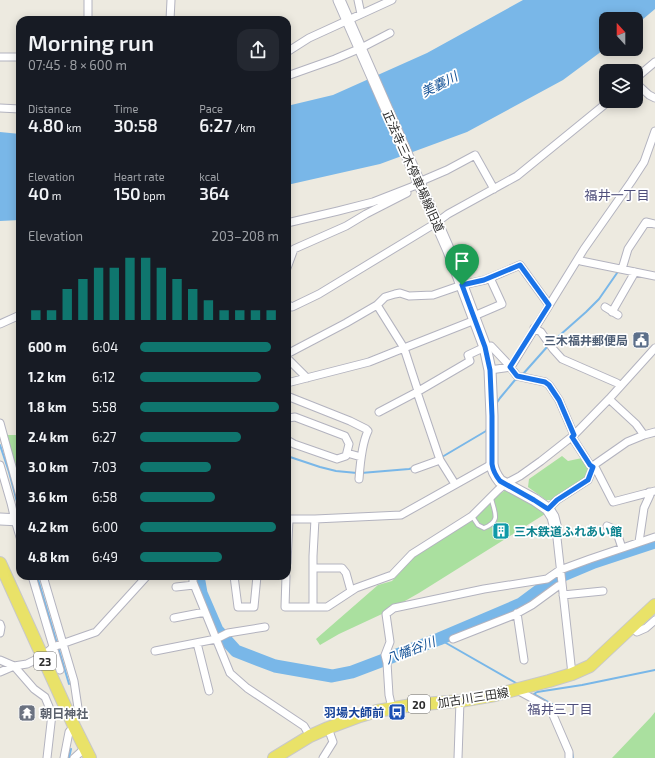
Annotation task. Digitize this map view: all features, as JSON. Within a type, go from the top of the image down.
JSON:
[{"type":"main road","name":"23","points":[[0,563],[74,726],[88,753]]},
{"type":"main road","name":"加古川三田線","points":[[274,758],[310,736],[360,716],[377,711],[412,705],[460,701],[517,690],[572,674],[590,666],[655,605]]},
{"type":"street","points":[[88,0],[88,16]]},
{"type":"street","points":[[170,16],[171,0]]},
{"type":"street","name":"正法寺三木停車場線旧道","points":[[339,0],[362,51],[416,184],[449,251],[485,347],[490,370],[492,464]]},
{"type":"street","points":[[358,0],[362,14]]},
{"type":"street","points":[[291,49],[309,38],[392,0]]},
{"type":"street","points":[[291,75],[362,51],[390,33]]},
{"type":"street","points":[[0,57],[16,58]]},
{"type":"street","points":[[643,72],[655,62]]},
{"type":"street","points":[[643,89],[655,98]]},
{"type":"street","points":[[0,108],[16,109]]},
{"type":"street","points":[[291,306],[320,294],[436,223],[448,214],[517,176],[600,108]]},
{"type":"street","points":[[490,370],[510,367],[578,259],[644,162],[654,136]]},
{"type":"street","points":[[291,222],[338,212],[372,202],[447,170],[475,155],[494,189]]},
{"type":"street","points":[[291,257],[294,249],[346,226],[416,188],[416,184]]},
{"type":"street","points":[[622,269],[628,249],[646,222],[655,224]]},
{"type":"street","points":[[578,259],[581,261],[655,276]]},
{"type":"street","points":[[291,352],[346,324],[377,305],[385,297],[400,293],[409,296],[433,295],[462,285],[490,278],[520,265],[549,305]]},
{"type":"street","points":[[605,307],[615,313],[635,272]]},
{"type":"street","points":[[291,382],[369,362],[474,318],[502,304],[490,278]]},
{"type":"street","points":[[377,305],[404,348],[440,460],[455,484]]},
{"type":"street","points":[[0,324],[16,317]]},
{"type":"street","points":[[534,328],[541,332],[562,359],[617,383],[620,386]]},
{"type":"street","points":[[379,412],[418,392],[470,361],[468,355],[485,347],[491,346],[517,376],[545,382],[549,385],[559,400],[573,436],[590,465],[593,466],[613,502],[652,492]]},
{"type":"street","points":[[286,580],[285,607],[327,607],[356,588],[392,575],[412,554],[472,516],[490,496],[505,484],[520,476],[573,436],[655,348]]},
{"type":"street","points":[[291,362],[306,378]]},
{"type":"street","points":[[291,398],[366,428],[368,431],[365,436],[361,457],[359,479]]},
{"type":"street","points":[[609,399],[636,424],[644,435]]},
{"type":"street","points":[[291,418],[295,417],[345,436],[349,444],[346,456],[337,459],[291,442]]},
{"type":"street","points":[[0,423],[16,481]]},
{"type":"street","points":[[548,509],[557,500],[588,480],[593,466],[627,442],[655,432]]},
{"type":"street","points":[[347,453],[361,457]]},
{"type":"street","points":[[415,469],[440,460]]},
{"type":"street","points":[[291,519],[402,515],[492,464],[496,476],[500,481],[548,509],[553,517],[556,529],[572,674]]},
{"type":"street","points":[[0,465],[16,517]]},
{"type":"street","points":[[639,542],[644,508],[652,492]]},
{"type":"street","points":[[0,518],[16,520]]},
{"type":"street","points":[[313,607],[313,568],[316,519]]},
{"type":"street","points":[[607,526],[616,530],[622,548]]},
{"type":"street","points":[[392,708],[385,655],[390,642],[386,614],[394,608],[484,589],[547,579],[560,570],[655,537]]},
{"type":"street","points":[[313,568],[342,568],[346,572],[351,591]]},
{"type":"street","points":[[33,580],[60,670]]},
{"type":"street","points":[[44,580],[74,681],[78,708]]},
{"type":"street","points":[[0,672],[14,666],[28,664],[53,648],[96,632],[143,580]]},
{"type":"street","points":[[193,580],[230,673],[247,688],[304,726],[310,736]]},
{"type":"street","points":[[235,580],[238,607],[254,608],[257,580]]},
{"type":"street","points":[[453,639],[517,613],[532,605],[562,582]]},
{"type":"street","points":[[176,587],[194,585]]},
{"type":"street","points":[[563,595],[603,591]]},
{"type":"street","points":[[174,618],[205,612]]},
{"type":"street","points":[[517,613],[524,660]]},
{"type":"street","points":[[632,627],[637,632],[646,628],[655,620]]},
{"type":"street","points":[[0,624],[0,633]]},
{"type":"street","points":[[155,651],[216,639],[228,633],[265,627]]},
{"type":"street","points":[[197,643],[209,691]]},
{"type":"street","points":[[0,660],[14,666],[34,689],[45,697],[52,714],[47,758]]},
{"type":"street","points":[[517,690],[550,708],[569,752],[569,758]]},
{"type":"street","points":[[458,758],[460,701]]},
{"type":"street","points":[[64,758],[68,732],[74,726]]},
{"type":"street","points":[[323,758],[333,742],[328,728]]},
{"type":"street","points":[[74,758],[88,753]]},
{"type":"lane","points":[[472,516],[478,526],[484,528],[495,522],[496,517],[490,496]]},
{"type":"green space","points":[[6,435],[16,435],[16,470]]},
{"type":"green space","points":[[562,456],[568,461],[582,458],[589,468],[584,479],[552,500],[546,500],[528,487],[529,479]]},
{"type":"green space","points":[[506,490],[538,507],[545,514],[419,593],[382,614],[339,634],[320,645],[316,639],[378,585],[392,581],[414,557],[446,536]]},
{"type":"green space","points":[[655,712],[655,758],[612,758],[651,717]]},
{"type":"water","name":"美嚢川","points":[[523,0],[655,0],[655,9],[643,19],[643,12],[599,12],[599,53],[563,80],[467,132],[380,164],[291,184],[291,105],[333,95],[427,53]]},
{"type":"water","points":[[0,132],[16,134],[16,220],[0,221]]},
{"type":"waterway","points":[[551,343],[599,299],[617,273]]},
{"type":"waterway","points":[[523,374],[547,347]]},
{"type":"waterway","points":[[496,404],[517,379]]},
{"type":"waterway","points":[[442,457],[487,429]]},
{"type":"waterway","points":[[0,445],[16,498]]},
{"type":"waterway","points":[[291,457],[336,471],[357,473]]},
{"type":"waterway","points":[[361,473],[413,468]]},
{"type":"waterway","name":"八幡谷川","points":[[199,580],[201,593],[217,630],[236,651],[275,666],[332,676],[352,672],[439,639],[521,604],[556,578],[594,562],[655,542]]},
{"type":"waterway","points":[[38,580],[69,684]]},
{"type":"waterway","points":[[439,639],[516,683]]},
{"type":"waterway","points":[[534,694],[537,692],[582,685],[655,670]]},
{"type":"waterway","points":[[534,694],[552,704],[557,717]]},
{"type":"waterway","points":[[69,758],[71,749]]},
{"type":"waterway","points":[[572,752],[573,758]]},
{"type":"place","name":"三木福井郵便局","points":[[641,340]]},
{"type":"place","name":"三木鉄道ふれあい館","points":[[501,531]]},
{"type":"place","name":"羽場大師前","points":[[397,712]]},
{"type":"place","name":"朝日神社","points":[[27,713]]},
{"type":"district","name":"福井一丁目","points":[[617,195]]},
{"type":"district","name":"福井三丁目","points":[[560,709]]},
{"type":"route","points":[[520,265],[546,303],[549,305],[510,367],[517,376],[545,382],[549,385],[559,400],[574,435],[572,437],[590,465],[593,467],[588,480],[557,500],[548,509],[500,481],[496,476],[492,464],[490,370],[485,347],[462,285],[484,280],[520,265]]}]
